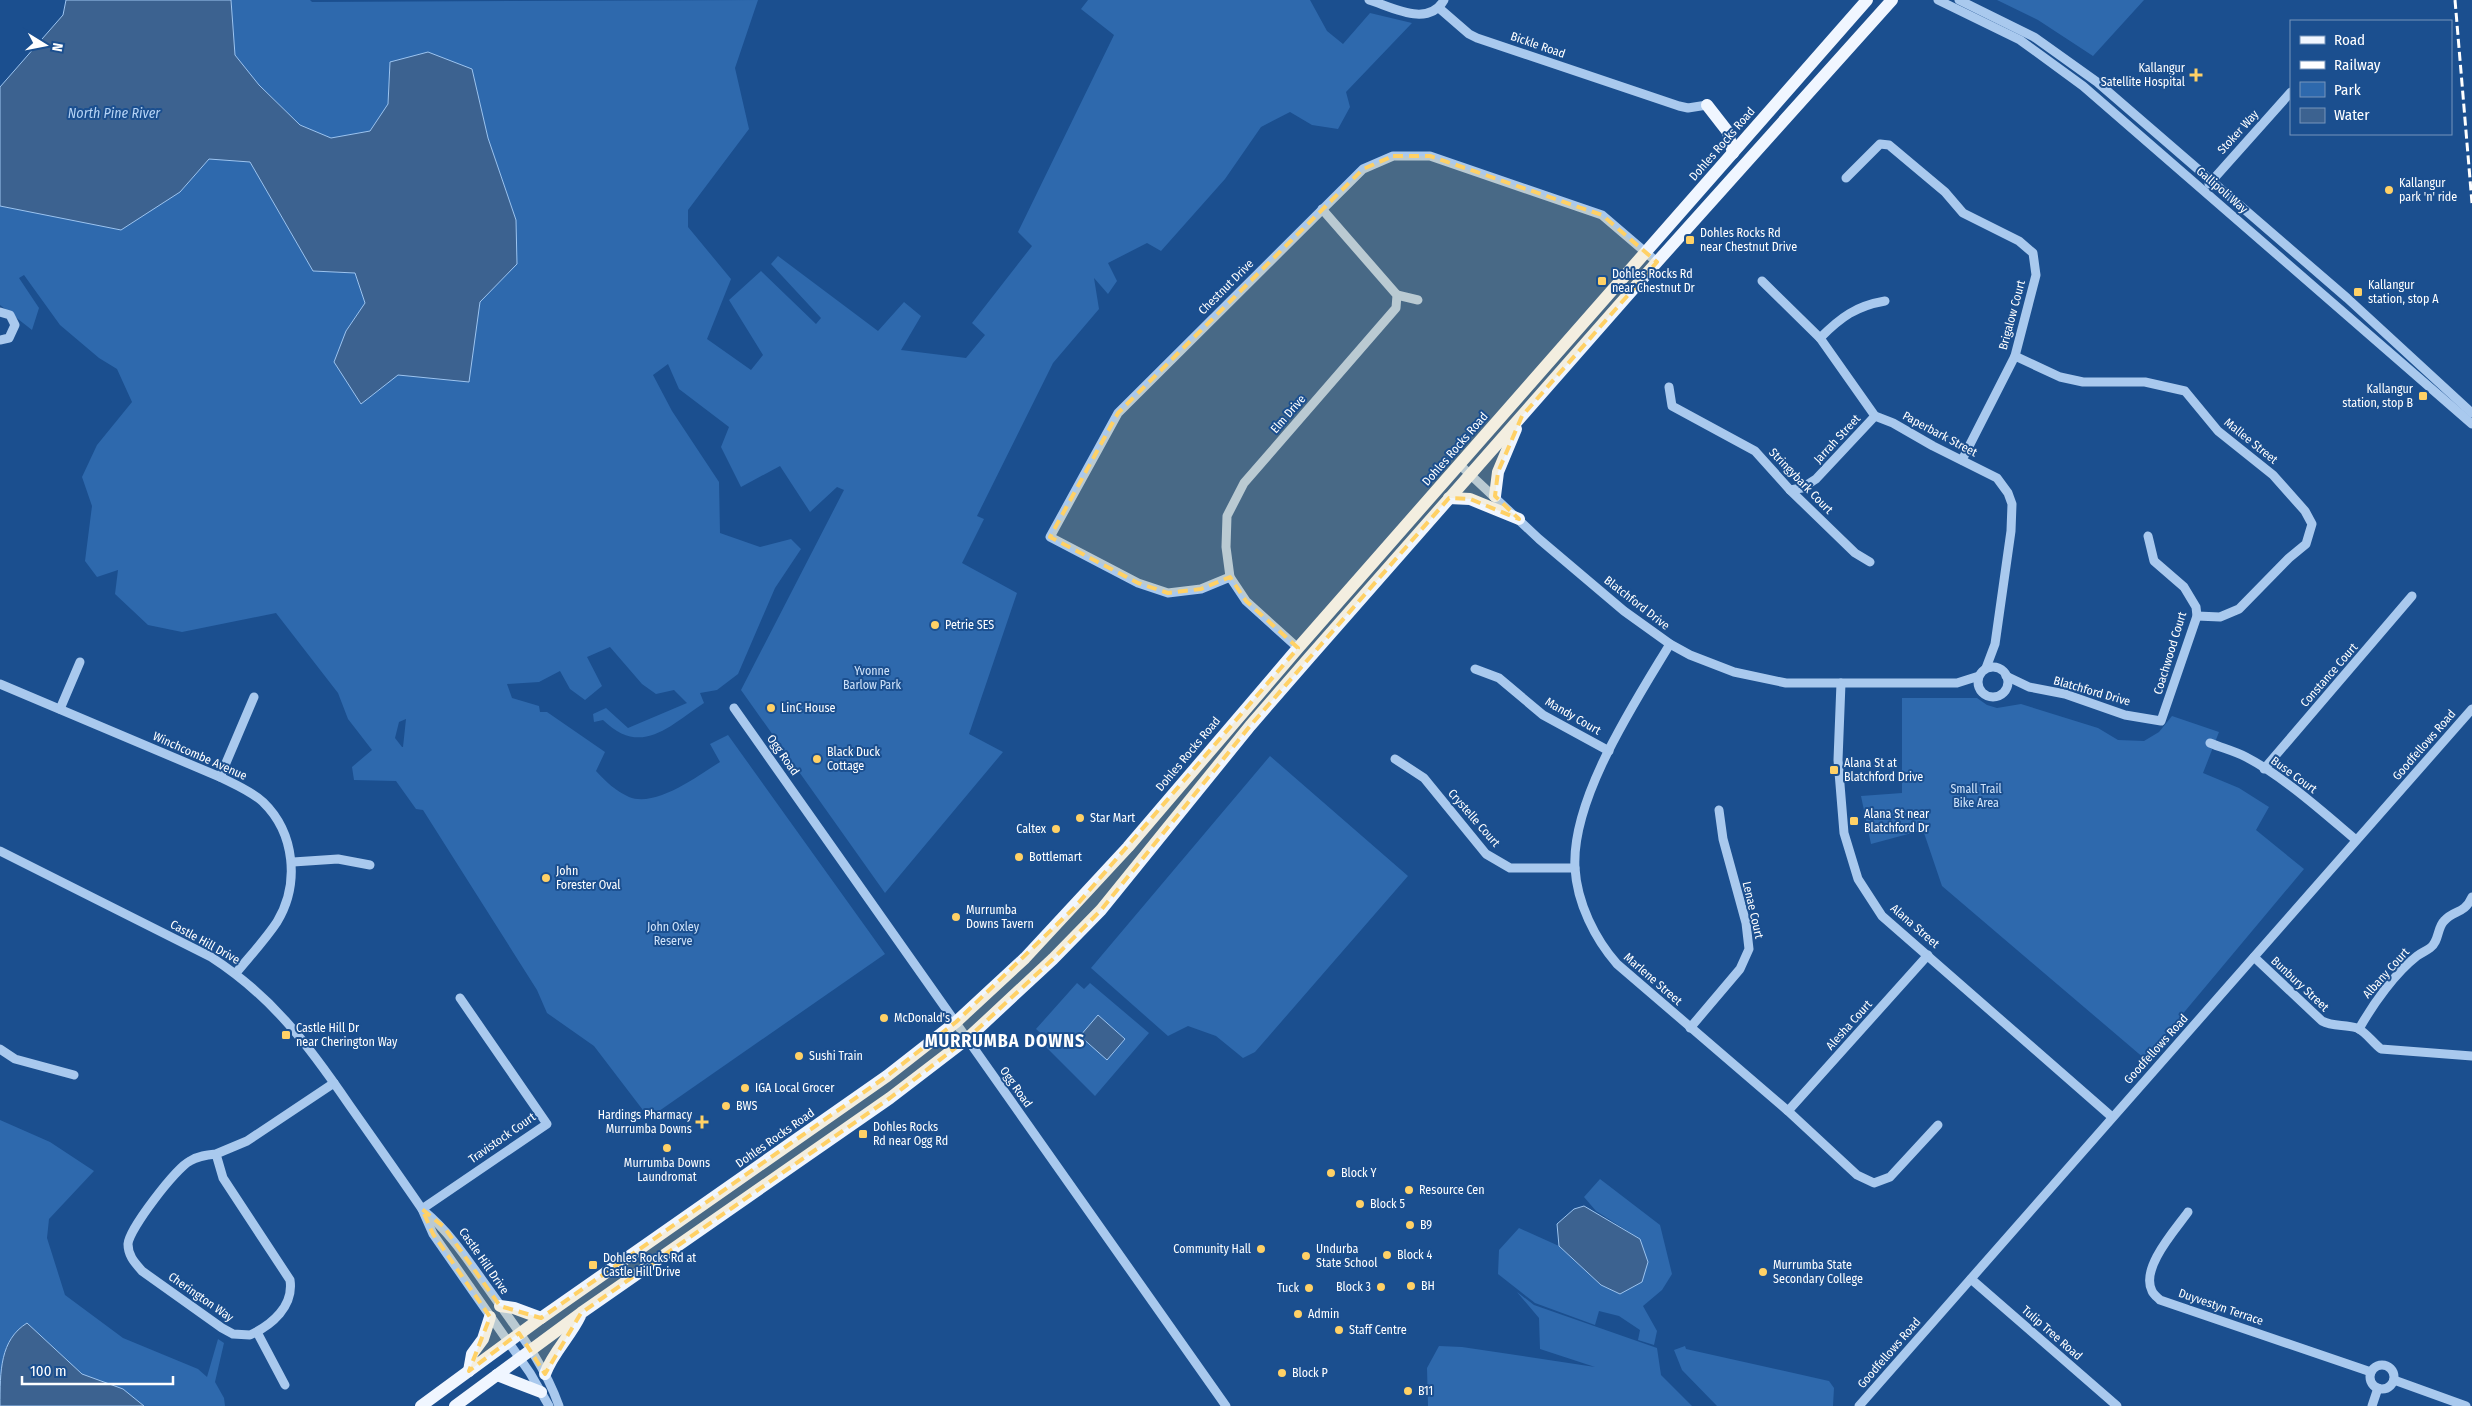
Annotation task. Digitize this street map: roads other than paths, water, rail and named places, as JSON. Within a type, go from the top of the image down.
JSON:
[{"type":"main road","name":"Dohles Rocks Road","points":[[421,1406],[519,1333],[888,1076],[956,1022],[1075,907],[1298,648],[1867,0]]},
{"type":"main road","points":[[455,1406],[581,1313],[890,1098],[967,1039],[1053,959],[1101,910],[1250,726],[1657,262],[1892,0]]},
{"type":"main road","points":[[1707,105],[1728,132],[1733,153]]},
{"type":"main road","points":[[1495,496],[1498,472],[1522,416]]},
{"type":"main road","points":[[1450,498],[1470,499],[1519,519]]},
{"type":"main road","points":[[500,1306],[514,1308],[541,1318]]},
{"type":"main road","points":[[545,1374],[552,1358],[571,1335],[581,1313]]},
{"type":"main road","points":[[469,1371],[472,1354],[486,1334],[490,1317]]},
{"type":"main road","points":[[497,1375],[541,1392]]},
{"type":"street","points":[[1369,0],[1418,14],[1429,14],[1438,8],[1444,0]]},
{"type":"street","name":"Gallipoli Way","points":[[1938,0],[2008,34],[2050,60],[2083,86],[2472,424]]},
{"type":"street","name":"Gallipoli Way","points":[[1959,0],[2018,28],[2065,58],[2097,82],[2374,322],[2472,413]]},
{"type":"street","name":"Bickle Road","points":[[1438,8],[1469,34],[1477,38],[1683,107],[1707,105]]},
{"type":"street","name":"Stoker Way","points":[[2204,190],[2290,93]]},
{"type":"street","name":"Brigalow Court","points":[[1846,178],[1880,144],[1889,145],[1948,196],[1963,213],[2019,241],[2033,253],[2036,275],[2015,356],[1962,460]]},
{"type":"street","name":"Chestnut Drive","points":[[1230,577],[1201,588],[1168,593],[1138,583],[1050,537],[1118,413],[1363,169],[1392,156],[1430,156],[1602,215],[1657,262]]},
{"type":"street","points":[[1322,209],[1397,295],[1418,300]]},
{"type":"street","points":[[1762,281],[1820,338],[1875,416]]},
{"type":"street","name":"Elm Drive","points":[[1298,648],[1246,601],[1230,577],[1226,547],[1227,516],[1244,482],[1396,308],[1397,295]]},
{"type":"street","points":[[1820,338],[1833,326],[1863,305],[1885,301]]},
{"type":"street","points":[[0,312],[10,314],[15,325],[9,338],[0,340]]},
{"type":"street","name":"Mallee Street","points":[[2015,356],[2060,377],[2082,382],[2145,382],[2185,391],[2218,431],[2273,475],[2305,511],[2312,524],[2306,544],[2289,558],[2239,609],[2220,618],[2197,616]]},
{"type":"street","name":"Stringybark Court","points":[[1669,387],[1672,406],[1755,451],[1790,490],[1855,553],[1870,562]]},
{"type":"street","name":"Paperbark Street","points":[[1875,416],[1893,423],[1933,446],[1997,478],[2008,493],[2012,504],[2011,530],[1995,644],[1986,668]]},
{"type":"street","name":"Jarrah Street","points":[[1790,490],[1802,488],[1816,479],[1875,416]]},
{"type":"street","name":"Blatchford Drive","points":[[1460,465],[1624,611],[1670,644],[1718,666],[1752,676],[1804,684],[1957,683],[1980,690]]},
{"type":"street","name":"Coachwood Court","points":[[2148,536],[2154,561],[2184,587],[2196,607],[2197,616],[2161,721],[2148,718]]},
{"type":"street","name":"Constance Court","points":[[2264,769],[2412,596]]},
{"type":"street","name":"Marlene Street","points":[[1670,644],[1622,722],[1579,826],[1575,868],[1592,930],[1602,947],[1617,964],[1788,1111],[1857,1175],[1874,1183],[1890,1178],[1938,1124]]},
{"type":"street","name":"Paperbark Street","points":[[1995,644],[2004,673]]},
{"type":"street","points":[[60,709],[80,662]]},
{"type":"street","points":[[1994,667],[2004,673],[2007,685],[2005,690],[1995,696],[1986,695],[1980,690],[1978,684],[1979,676],[1986,668],[1994,667]]},
{"type":"street","name":"Mandy Court","points":[[1475,669],[1499,678],[1542,715],[1609,751]]},
{"type":"street","name":"Blatchford Drive","points":[[2004,673],[2029,687]]},
{"type":"street","name":"Blatchford Drive","points":[[1957,683],[1979,676]]},
{"type":"street","name":"Alana Street","points":[[1841,683],[1838,760],[1844,833],[1858,879],[1882,916],[2112,1117]]},
{"type":"street","name":"Winchcombe Avenue","points":[[0,684],[243,788],[262,802],[277,820],[293,862],[290,890],[277,922],[236,973]]},
{"type":"street","name":"Blatchford Drive","points":[[2005,690],[2029,687],[2065,694],[2125,715],[2148,718]]},
{"type":"street","points":[[220,777],[254,697]]},
{"type":"street","name":"Ogg Road","points":[[734,708],[1226,1406]]},
{"type":"street","name":"Goodfellows Road","points":[[1859,1406],[2472,709]]},
{"type":"street","name":"Buse Court","points":[[2210,743],[2246,757],[2314,805],[2356,840]]},
{"type":"street","name":"Crystelle Court","points":[[1395,759],[1424,778],[1486,854],[1510,868],[1575,868]]},
{"type":"street","name":"Lenae Court","points":[[1690,1028],[1740,969],[1749,949],[1746,923],[1722,839],[1719,810]]},
{"type":"street","name":"Castle Hill Drive","points":[[0,852],[211,957],[236,973],[288,1022],[334,1083],[422,1209],[433,1234],[520,1358],[549,1406]]},
{"type":"street","points":[[293,862],[338,859],[370,865]]},
{"type":"street","name":"Albany Court","points":[[2359,1029],[2376,1001],[2415,957],[2435,943],[2442,923],[2452,915],[2463,911],[2472,897]]},
{"type":"street","name":"Alesha Court","points":[[1788,1111],[1928,955]]},
{"type":"street","name":"Bunbury Street","points":[[2254,957],[2322,1021],[2328,1025],[2359,1029]]},
{"type":"street","name":"Travistock Court","points":[[422,1209],[546,1124],[460,998]]},
{"type":"street","points":[[2359,1029],[2381,1049],[2472,1056]]},
{"type":"street","points":[[0,1049],[15,1059],[74,1075]]},
{"type":"street","name":"Cherington Way","points":[[257,1332],[242,1336],[222,1328],[142,1271],[133,1262],[128,1243],[136,1227],[181,1168],[198,1157],[216,1154],[247,1141],[334,1083]]},
{"type":"street","points":[[216,1154],[223,1178],[290,1280],[291,1293],[285,1309],[257,1332],[285,1385]]},
{"type":"street","name":"Castle Hill Drive","points":[[422,1209],[444,1227],[531,1350],[545,1374],[559,1406]]},
{"type":"street","name":"Duyvestyn Terrace","points":[[2188,1212],[2159,1252],[2152,1267],[2149,1280],[2152,1292],[2160,1300],[2371,1372]]},
{"type":"street","name":"Tulip Tree Road","points":[[1971,1279],[2117,1406]]},
{"type":"street","points":[[2386,1365],[2392,1370],[2394,1380],[2387,1388],[2378,1388],[2371,1381],[2371,1372],[2376,1366],[2386,1365]]},
{"type":"street","points":[[2394,1380],[2466,1406]]},
{"type":"street","points":[[2372,1406],[2378,1388]]},
{"type":"water","name":"North Pine River","points":[[66,0],[231,0],[235,55],[259,85],[300,125],[331,138],[370,131],[388,104],[390,62],[428,52],[472,69],[488,138],[516,220],[517,264],[480,302],[469,382],[398,375],[361,404],[334,362],[346,331],[365,303],[355,273],[313,271],[250,162],[209,159],[180,192],[121,230],[0,206],[0,87],[63,15]]},
{"type":"water","points":[[1098,1015],[1125,1039],[1107,1060],[1080,1036]]},
{"type":"water","points":[[1584,1206],[1640,1239],[1648,1262],[1642,1282],[1620,1294],[1601,1285],[1559,1246],[1557,1224],[1574,1209]]},
{"type":"water","points":[[27,1323],[82,1374],[123,1389],[144,1406],[0,1406],[0,1381],[3,1358],[11,1338]]},
{"type":"railway","points":[[2455,0],[2472,203]]},
{"type":"place","name":"Kallangur Satellite Hospital","points":[[2196,75]]},
{"type":"place","name":"Kallangur park 'n' ride","points":[[2389,190]]},
{"type":"place","name":"Dohles Rocks Rd near Chestnut Drive","points":[[1690,240]]},
{"type":"place","name":"Dohles Rocks Rd near Chestnut Dr","points":[[1602,281]]},
{"type":"place","name":"Kallangur station, stop A","points":[[2358,292]]},
{"type":"place","name":"Kallangur station, stop B","points":[[2423,396]]},
{"type":"place","name":"Petrie SES","points":[[935,625]]},
{"type":"place","name":"LinC House","points":[[771,708]]},
{"type":"place","name":"Black Duck Cottage","points":[[817,759]]},
{"type":"place","name":"Alana St at Blatchford Drive","points":[[1834,770]]},
{"type":"place","name":"Star Mart","points":[[1080,818]]},
{"type":"place","name":"Alana St near Blatchford Dr","points":[[1854,821]]},
{"type":"place","name":"Caltex","points":[[1056,829]]},
{"type":"place","name":"Bottlemart","points":[[1019,857]]},
{"type":"place","name":"John Forester Oval","points":[[546,878]]},
{"type":"place","name":"Murrumba Downs Tavern","points":[[956,917]]},
{"type":"place","name":"McDonald's","points":[[884,1018]]},
{"type":"place","name":"Castle Hill Dr near Cherington Way","points":[[286,1035]]},
{"type":"place","name":"Sushi Train","points":[[799,1056]]},
{"type":"place","name":"IGA Local Grocer","points":[[745,1088]]},
{"type":"place","name":"BWS","points":[[726,1106]]},
{"type":"place","name":"Hardings Pharmacy Murrumba Downs","points":[[702,1122]]},
{"type":"place","name":"Dohles Rocks Rd near Ogg Rd","points":[[863,1134]]},
{"type":"place","name":"Murrumba Downs Laundromat","points":[[667,1148]]},
{"type":"place","name":"Block Y","points":[[1331,1173]]},
{"type":"place","name":"Resource Cen","points":[[1409,1190]]},
{"type":"place","name":"Block 5","points":[[1360,1204]]},
{"type":"place","name":"B9","points":[[1410,1225]]},
{"type":"place","name":"Community Hall","points":[[1261,1249]]},
{"type":"place","name":"Block 4","points":[[1387,1255]]},
{"type":"place","name":"Undurba State School","points":[[1306,1256]]},
{"type":"place","name":"Dohles Rocks Rd at Castle Hill Drive","points":[[593,1265]]},
{"type":"place","name":"Murrumba State Secondary College","points":[[1763,1272]]},
{"type":"place","name":"BH","points":[[1411,1286]]},
{"type":"place","name":"Block 3","points":[[1381,1287]]},
{"type":"place","name":"Tuck","points":[[1309,1288]]},
{"type":"place","name":"Admin","points":[[1298,1314]]},
{"type":"place","name":"Staff Centre","points":[[1339,1330]]},
{"type":"place","name":"Block P","points":[[1282,1373]]},
{"type":"place","name":"B11","points":[[1408,1391]]},
{"type":"district","name":"MURRUMBA DOWNS","points":[[1005,1041]]},
{"type":"park label","name":"Yvonne Barlow Park","points":[[872,678]]},
{"type":"park label","name":"Small Trail Bike Area","points":[[1976,796]]},
{"type":"park label","name":"John Oxley Reserve","points":[[673,934]]}]
